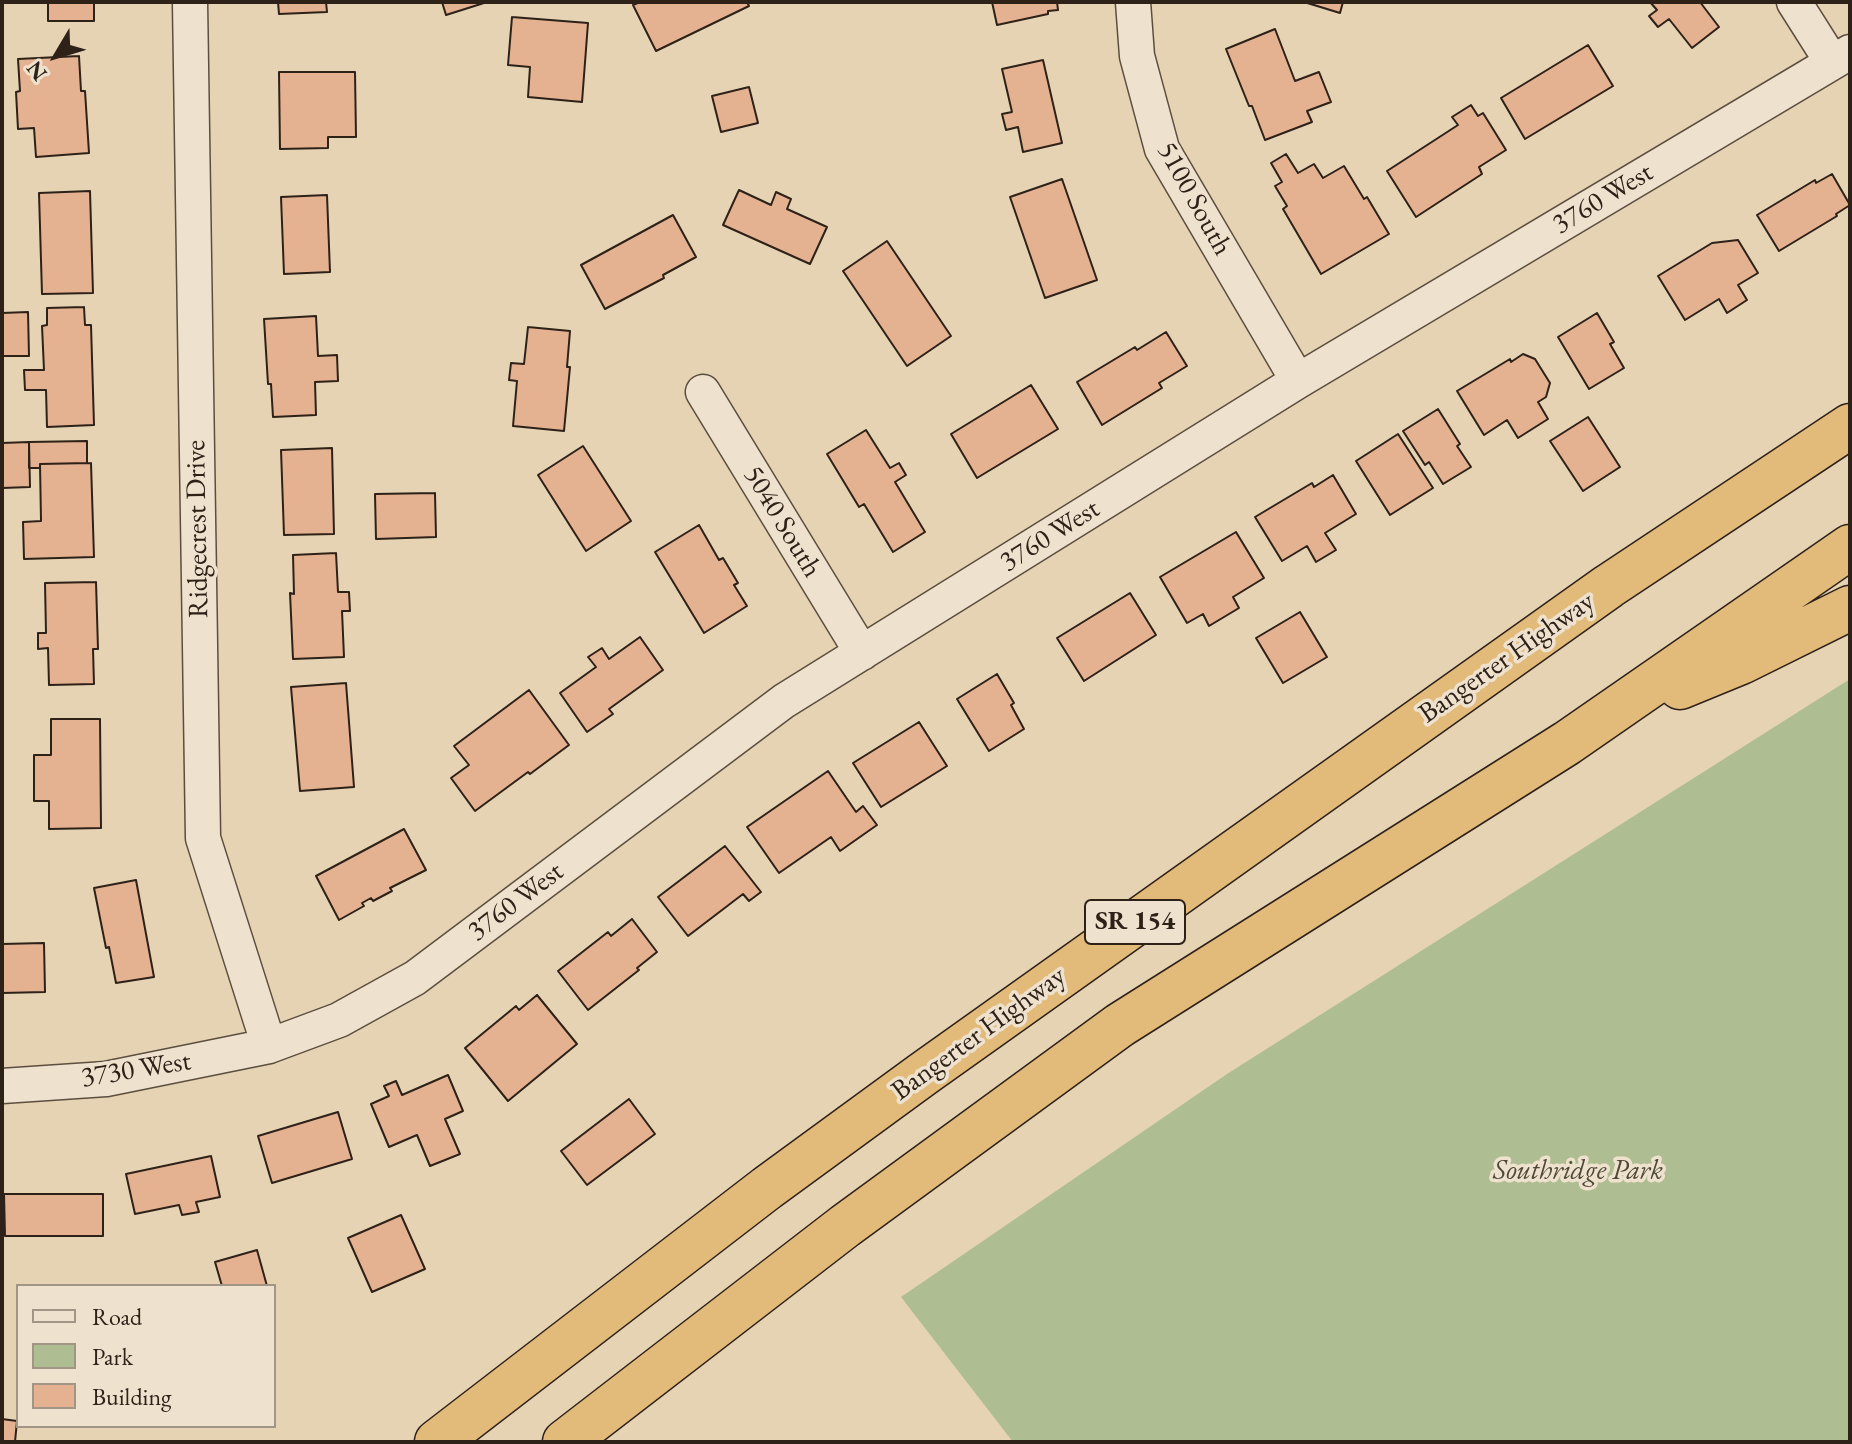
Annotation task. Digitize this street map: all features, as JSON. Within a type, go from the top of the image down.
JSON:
[{"type":"highway","name":"Bangerter Highway","points":[[437,1442],[767,1188],[923,1074],[1609,586],[1850,426]]},
{"type":"highway","name":"SR 154","points":[[565,1442],[845,1226],[1120,1025],[1567,743],[1850,547]]},
{"type":"highway","points":[[1567,743],[1651,699],[1741,662],[1850,608]]},
{"type":"street","name":"Ridgecrest Drive","points":[[190,2],[203,838],[269,1046]]},
{"type":"street","name":"5100 South","points":[[1133,2],[1137,56],[1162,149],[1298,381]]},
{"type":"street","points":[[1794,2],[1841,57]]},
{"type":"street","name":"3760 West","points":[[269,1046],[339,1020],[415,978],[784,701],[1298,381],[1841,57]]},
{"type":"street","name":"5040 South","points":[[703,392],[862,653]]},
{"type":"street","name":"3730 West","points":[[2,1086],[106,1079],[269,1046]]},
{"type":"green space","name":"Southridge Park","points":[[1850,679],[1850,1442],[1013,1442],[901,1297],[1227,1074]]},
{"type":"building","points":[[48,2],[94,2],[94,21],[48,21]]},
{"type":"building","points":[[278,2],[326,2],[327,12],[279,14]]},
{"type":"building","points":[[442,2],[484,2],[484,3],[446,15]]},
{"type":"building","points":[[640,2],[747,2],[749,6],[656,51],[633,5]]},
{"type":"building","points":[[992,2],[1057,2],[1058,10],[997,25]]},
{"type":"building","points":[[1304,2],[1343,2],[1340,13]]},
{"type":"building","points":[[1650,2],[1700,2],[1719,27],[1692,48],[1669,19],[1658,27],[1649,16],[1657,10]]},
{"type":"building","points":[[512,17],[588,23],[582,102],[528,97],[530,67],[508,65]]},
{"type":"building","points":[[1275,29],[1295,81],[1319,72],[1331,102],[1307,111],[1312,122],[1265,140],[1226,49]]},
{"type":"building","points":[[1588,45],[1613,86],[1525,139],[1501,98]]},
{"type":"building","points":[[79,56],[89,153],[36,157],[34,128],[18,129],[18,59]]},
{"type":"building","points":[[1043,60],[1062,143],[1023,152],[1018,127],[1006,130],[1002,114],[1012,112],[1002,69]]},
{"type":"building","points":[[279,72],[355,72],[356,137],[328,137],[328,148],[280,149]]},
{"type":"building","points":[[749,87],[758,123],[721,132],[712,96]]},
{"type":"building","points":[[1471,105],[1478,116],[1483,113],[1506,150],[1479,167],[1482,174],[1416,217],[1387,171],[1458,125],[1452,117]]},
{"type":"building","points":[[1286,154],[1298,173],[1314,164],[1323,178],[1344,166],[1389,234],[1321,274],[1283,209],[1287,206],[1275,186],[1282,182],[1271,163]]},
{"type":"building","points":[[1832,174],[1850,205],[1779,251],[1757,215],[1815,180],[1816,183]]},
{"type":"building","points":[[1062,179],[1097,280],[1045,298],[1010,197]]},
{"type":"building","points":[[739,190],[771,205],[776,192],[791,199],[787,209],[827,227],[810,264],[723,225]]},
{"type":"building","points":[[90,191],[93,293],[42,294],[39,193]]},
{"type":"building","points":[[327,195],[330,272],[284,274],[281,197]]},
{"type":"building","points":[[673,215],[696,257],[605,309],[581,265]]},
{"type":"building","points":[[1738,240],[1758,273],[1738,285],[1747,300],[1727,313],[1719,299],[1685,320],[1658,276],[1712,243]]},
{"type":"building","points":[[887,241],[951,336],[907,366],[843,271]]},
{"type":"building","points":[[84,307],[85,325],[91,325],[94,425],[47,427],[46,390],[25,390],[24,370],[44,370],[42,326],[47,325],[47,308]]},
{"type":"building","points":[[28,312],[29,356],[2,356],[2,313]]},
{"type":"building","points":[[1597,313],[1614,342],[1610,344],[1624,368],[1589,389],[1558,337]]},
{"type":"building","points":[[316,316],[318,356],[337,355],[338,381],[315,382],[316,415],[273,417],[264,319]]},
{"type":"building","points":[[528,327],[570,331],[564,431],[513,426],[517,381],[509,380],[511,363],[524,364]]},
{"type":"building","points":[[1166,332],[1187,366],[1159,383],[1162,388],[1102,425],[1077,382]]},
{"type":"building","points":[[1523,354],[1535,359],[1550,383],[1546,397],[1538,402],[1548,419],[1518,438],[1507,420],[1484,435],[1457,391]]},
{"type":"building","points":[[1031,385],[1058,429],[977,478],[951,434]]},
{"type":"building","points":[[1438,409],[1471,467],[1443,484],[1429,462],[1425,465],[1403,431]]},
{"type":"building","points":[[1588,417],[1620,467],[1583,491],[1550,441]]},
{"type":"building","points":[[866,430],[890,468],[899,463],[906,475],[895,482],[925,532],[893,552],[864,504],[859,507],[827,454]]},
{"type":"building","points":[[1398,434],[1433,488],[1390,515],[1356,461]]},
{"type":"building","points":[[87,441],[87,463],[40,464],[40,468],[29,468],[29,442]]},
{"type":"building","points":[[29,442],[30,487],[2,488],[2,443]]},
{"type":"building","points":[[583,446],[631,521],[586,551],[538,475]]},
{"type":"building","points":[[332,448],[334,534],[284,535],[281,450]]},
{"type":"building","points":[[91,463],[94,557],[24,559],[23,522],[41,521],[40,464]]},
{"type":"building","points":[[1333,475],[1356,514],[1325,533],[1336,550],[1316,562],[1307,546],[1282,561],[1255,517],[1312,483],[1314,487]]},
{"type":"building","points":[[435,493],[436,537],[376,539],[375,494]]},
{"type":"building","points":[[699,525],[719,560],[723,558],[738,583],[734,585],[747,606],[704,633],[655,552]]},
{"type":"building","points":[[1236,532],[1264,578],[1233,597],[1239,608],[1209,626],[1203,614],[1187,623],[1160,577]]},
{"type":"building","points":[[336,553],[338,592],[349,592],[350,611],[342,611],[344,657],[293,659],[290,593],[294,594],[293,555]]},
{"type":"building","points":[[96,582],[98,649],[93,649],[94,684],[49,685],[48,648],[38,649],[38,633],[46,633],[45,583]]},
{"type":"building","points":[[1130,593],[1156,635],[1084,681],[1057,638]]},
{"type":"building","points":[[1300,612],[1327,657],[1283,683],[1256,638]]},
{"type":"building","points":[[640,637],[663,670],[609,709],[613,714],[587,732],[560,693],[596,667],[588,657],[602,648],[609,659]]},
{"type":"building","points":[[997,674],[1014,703],[1011,705],[1024,729],[989,751],[957,699]]},
{"type":"building","points":[[346,683],[354,787],[300,791],[291,687]]},
{"type":"building","points":[[529,690],[569,745],[475,811],[451,778],[469,765],[454,746]]},
{"type":"building","points":[[51,719],[100,719],[101,828],[49,829],[49,801],[34,801],[34,755],[51,755]]},
{"type":"building","points":[[919,722],[947,766],[881,807],[853,763]]},
{"type":"building","points":[[828,771],[856,812],[863,806],[877,825],[840,851],[831,837],[779,873],[747,827]]},
{"type":"building","points":[[404,829],[426,870],[390,888],[392,891],[373,901],[371,898],[362,903],[364,906],[339,920],[316,876]]},
{"type":"building","points":[[725,846],[761,892],[749,901],[743,894],[688,936],[658,897]]},
{"type":"building","points":[[136,880],[154,977],[116,983],[94,888]]},
{"type":"building","points":[[632,919],[657,952],[588,1010],[558,971],[608,932],[611,936]]},
{"type":"building","points":[[44,943],[45,992],[2,993],[2,944]]},
{"type":"building","points":[[537,995],[577,1044],[508,1101],[465,1048],[516,1006],[519,1010]]},
{"type":"building","points":[[448,1075],[463,1111],[445,1119],[460,1154],[430,1166],[417,1135],[389,1147],[371,1104],[389,1096],[384,1086],[396,1081],[402,1095]]},
{"type":"building","points":[[629,1099],[655,1134],[587,1185],[561,1151]]},
{"type":"building","points":[[338,1112],[352,1159],[272,1183],[258,1136]]},
{"type":"building","points":[[211,1156],[220,1197],[196,1202],[199,1212],[182,1215],[179,1205],[135,1214],[126,1174]]},
{"type":"building","points":[[4,1194],[103,1194],[103,1236],[5,1236]]},
{"type":"building","points":[[401,1215],[425,1269],[372,1292],[348,1238]]},
{"type":"building","points":[[257,1250],[266,1284],[221,1284],[215,1262]]},
{"type":"building","points":[[2,1419],[16,1421],[15,1442],[2,1442]]}]
